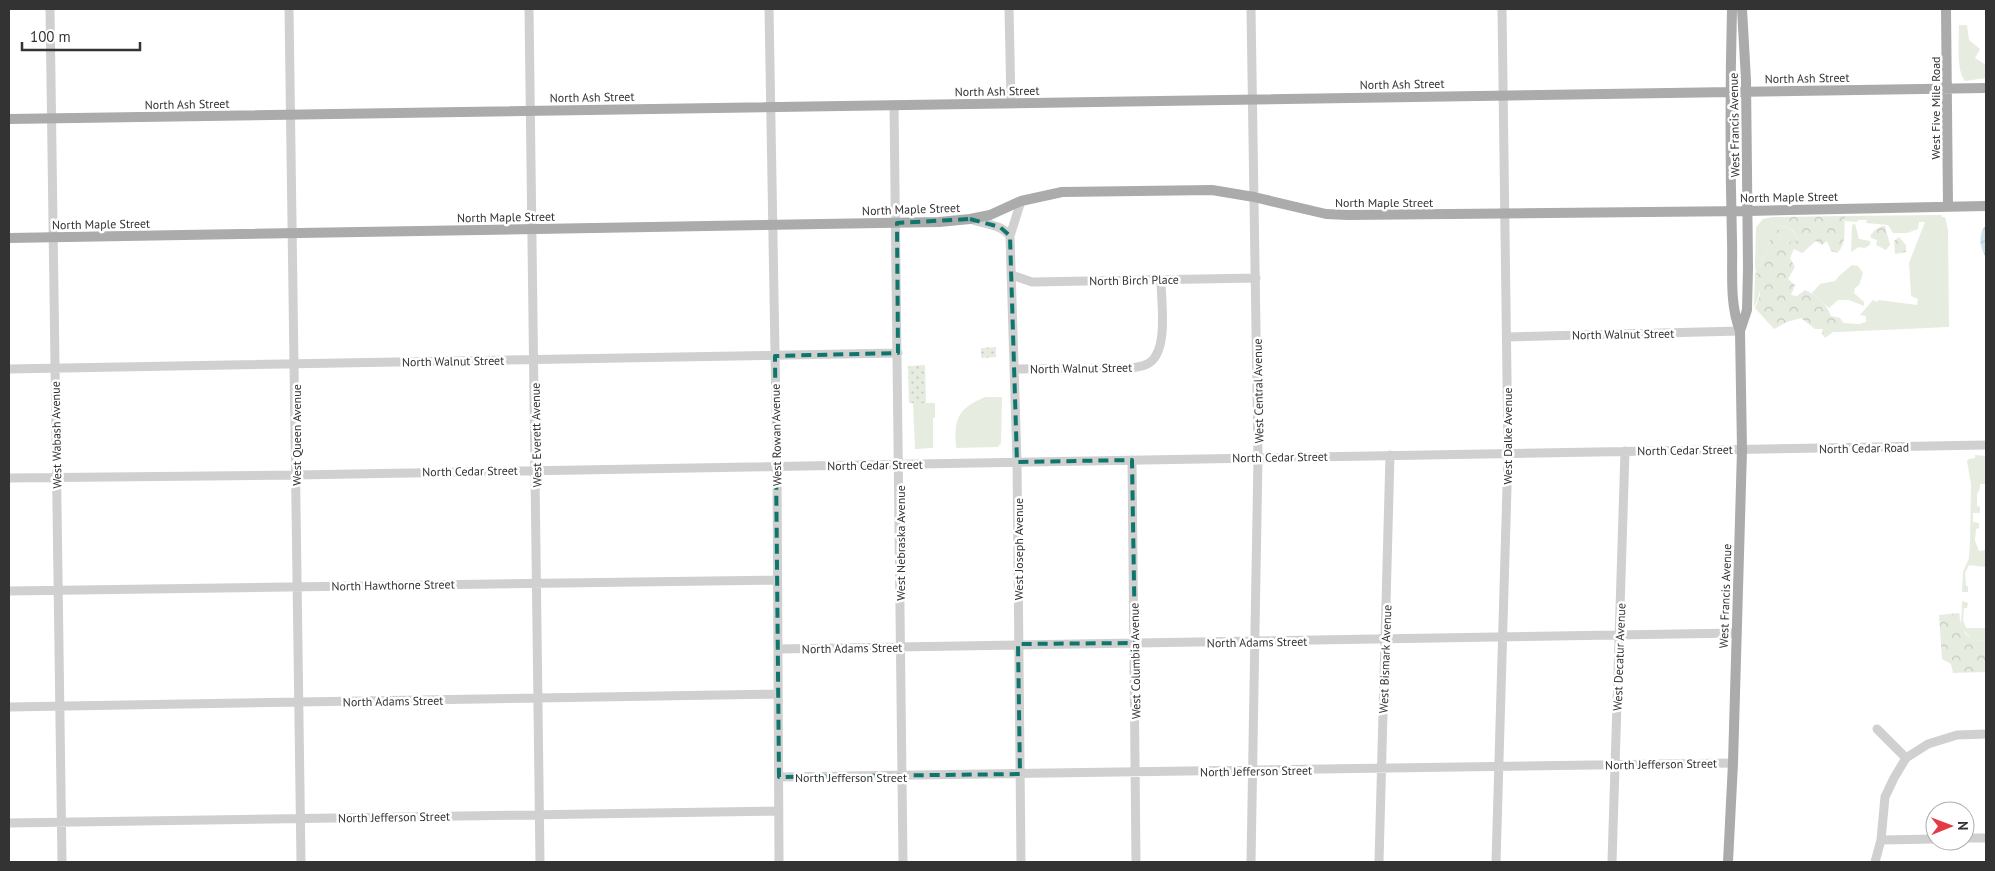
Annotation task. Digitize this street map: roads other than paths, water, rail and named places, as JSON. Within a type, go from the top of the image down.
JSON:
[{"type":"main road","name":"West Francis Avenue","points":[[1728,862],[1733,763],[1742,450],[1740,331],[1734,314],[1731,211],[1730,92],[1732,9]]},
{"type":"main road","name":"West Francis Avenue","points":[[1740,331],[1747,310],[1748,211],[1746,91],[1742,9]]},
{"type":"main road","name":"West Five Mile Road","points":[[1946,9],[1948,207]]},
{"type":"main road","name":"North Ash Street","points":[[9,119],[1986,88]]},
{"type":"main road","name":"North Maple Street","points":[[9,238],[532,230],[970,220],[1021,201],[1062,192],[1212,190],[1254,197],[1326,214],[1504,214],[1986,206]]},
{"type":"street","name":"West Wabash Avenue","points":[[50,9],[62,862]]},
{"type":"street","name":"West Queen Avenue","points":[[289,9],[301,862]]},
{"type":"street","name":"West Everett Avenue","points":[[529,9],[538,583],[540,862]]},
{"type":"street","name":"West Rowan Avenue","points":[[769,9],[775,356],[779,862]]},
{"type":"street","points":[[1009,9],[1011,103]]},
{"type":"street","name":"West Central Avenue","points":[[1252,9],[1258,457],[1252,862]]},
{"type":"street","name":"West Dalke Avenue","points":[[1496,862],[1508,453],[1502,9]]},
{"type":"street","name":"West Nebraska Avenue","points":[[894,105],[900,464],[903,862]]},
{"type":"street","points":[[1010,236],[1021,201]]},
{"type":"street","points":[[970,220],[1000,227],[1006,230],[1010,236]]},
{"type":"street","name":"West Joseph Avenue","points":[[1010,236],[1016,370],[1021,862]]},
{"type":"street","name":"North Birch Place","points":[[1012,274],[1032,282],[1256,278]]},
{"type":"street","name":"North Walnut Street","points":[[1016,370],[1130,368],[1150,363],[1160,349],[1162,338],[1161,280]]},
{"type":"street","name":"North Walnut Street","points":[[1506,337],[1740,331]]},
{"type":"street","name":"North Walnut Street","points":[[9,369],[898,353]]},
{"type":"street","name":"North Cedar Road","points":[[1742,450],[1986,446]]},
{"type":"street","name":"North Cedar Street","points":[[9,478],[296,475],[1742,450]]},
{"type":"street","name":"West Decatur Avenue","points":[[1612,862],[1625,451]]},
{"type":"street","name":"West Bismark Avenue","points":[[1379,862],[1390,455]]},
{"type":"street","name":"West Columbia Avenue","points":[[1132,460],[1136,862]]},
{"type":"street","name":"North Hawthorne Street","points":[[9,591],[777,580]]},
{"type":"street","name":"North Adams Street","points":[[778,649],[1737,633]]},
{"type":"street","name":"North Adams Street","points":[[9,707],[778,694]]},
{"type":"street","points":[[1877,729],[1906,758]]},
{"type":"street","points":[[1875,862],[1881,840],[1886,797],[1894,778],[1906,758],[1928,744],[1957,735],[1986,734]]},
{"type":"street","name":"North Jefferson Street","points":[[779,777],[902,777],[1733,763]]},
{"type":"street","name":"North Jefferson Street","points":[[9,823],[779,811]]},
{"type":"street","points":[[1881,840],[1925,839]]},
{"type":"water","points":[[1986,226],[1986,258],[1980,239],[1982,231]]}]
